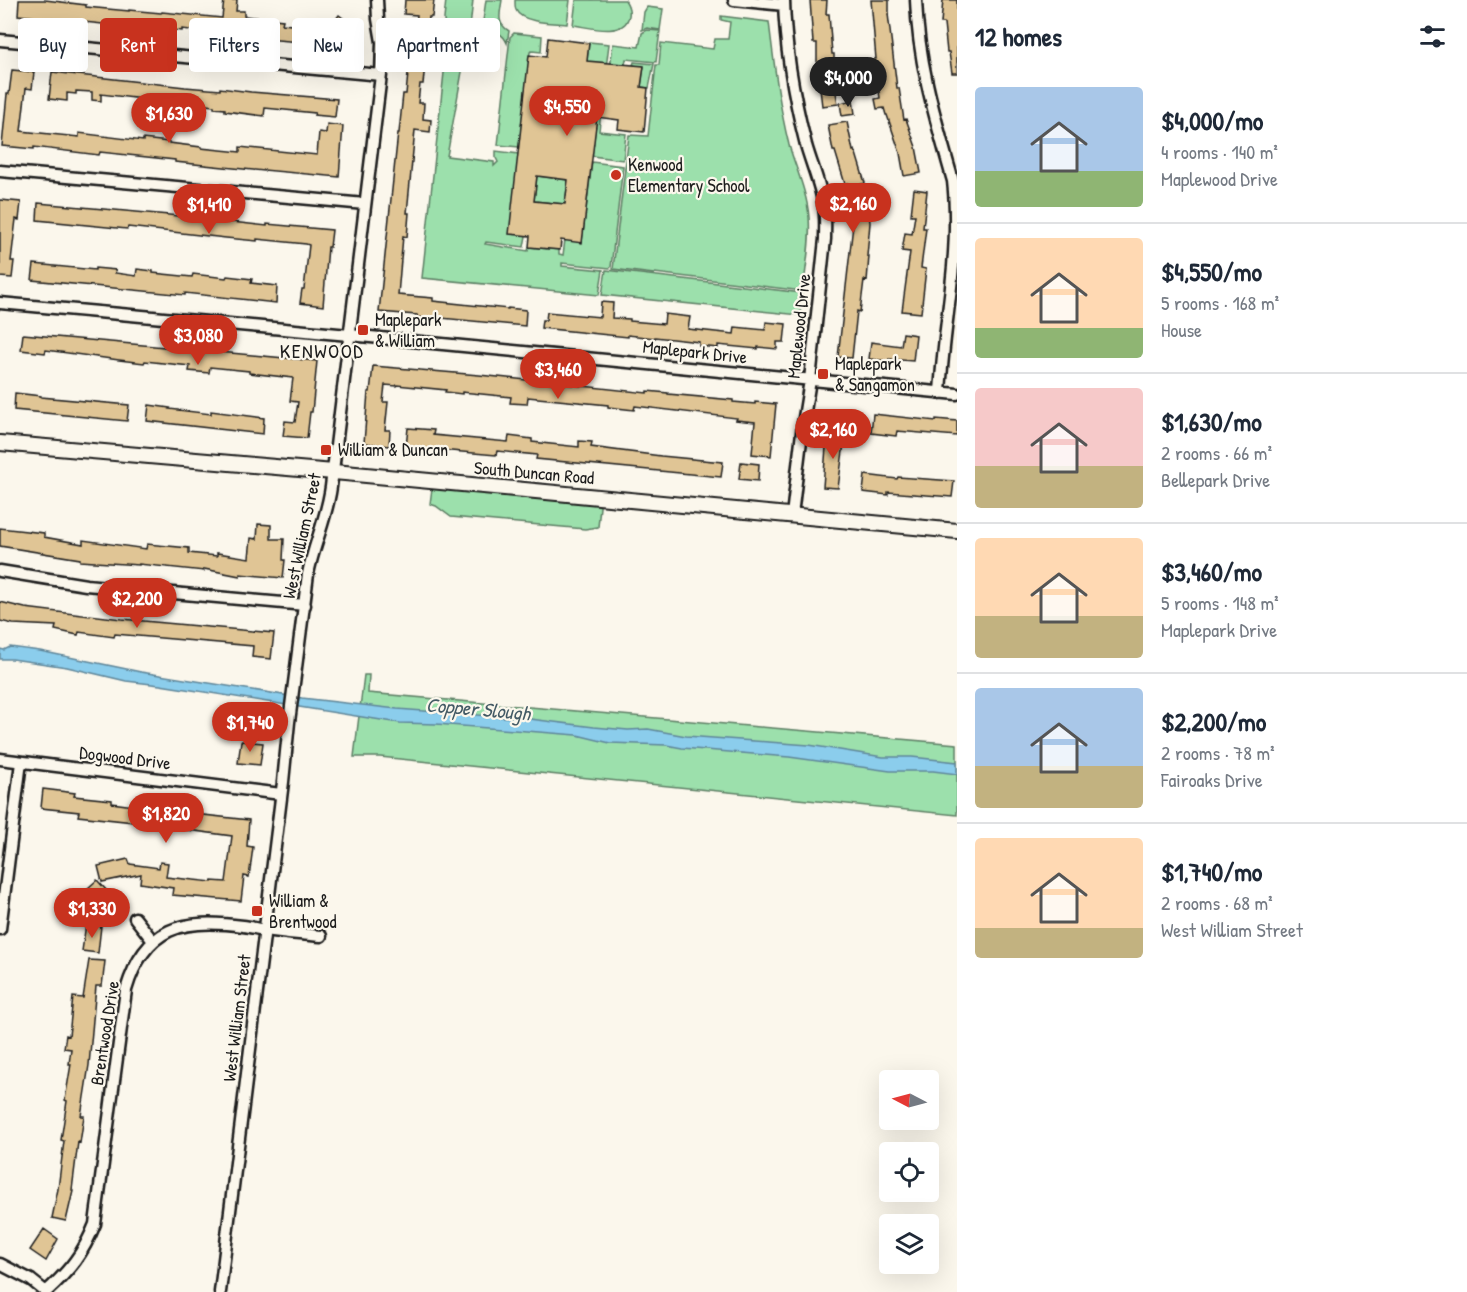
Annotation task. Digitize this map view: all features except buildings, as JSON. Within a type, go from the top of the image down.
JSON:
[{"type":"main road","name":"South Duncan Road","points":[[0,443],[957,531]]},
{"type":"street","name":"West William Street","points":[[220,1292],[310,564],[328,506],[333,472],[381,75],[382,42],[377,0]]},
{"type":"street","points":[[734,0],[784,3]]},
{"type":"street","points":[[916,0],[924,71],[953,181],[956,202],[956,247],[940,393]]},
{"type":"street","name":"Maplewood Drive","points":[[784,3],[797,104],[826,220],[810,380],[792,515]]},
{"type":"street","points":[[0,40],[381,75]]},
{"type":"street","points":[[0,171],[364,204]]},
{"type":"street","name":"Maplepark Drive","points":[[0,303],[957,394]]},
{"type":"street","points":[[0,571],[86,585],[305,605]]},
{"type":"street","name":"Dogwood Drive","points":[[0,759],[282,794]]},
{"type":"street","points":[[0,929],[21,762]]},
{"type":"street","points":[[135,918],[153,941]]},
{"type":"street","name":"Brentwood Drive","points":[[46,1292],[77,1260],[95,1224],[126,990],[130,973],[153,941],[169,930],[198,923],[218,923],[321,936]]},
{"type":"street","points":[[0,1264],[31,1280],[46,1292]]},
{"type":"green space","points":[[446,0],[473,0],[471,18],[444,18]]},
{"type":"green space","points":[[486,0],[502,0],[500,18],[483,18]]},
{"type":"green space","points":[[515,0],[570,0],[567,24],[539,22],[524,18],[516,10]]},
{"type":"green space","points":[[576,0],[625,0],[629,9],[628,19],[619,28],[604,30],[573,25]]},
{"type":"green space","points":[[647,7],[663,9],[660,30],[647,28],[642,30],[644,12]]},
{"type":"green space","points":[[721,16],[769,22],[785,130],[808,208],[808,254],[803,291],[613,269],[629,135],[648,136],[656,65],[659,65],[661,43],[713,49],[715,39],[728,39],[730,22],[721,20]]},
{"type":"green space","points":[[500,18],[502,25],[509,31],[507,43],[500,34]]},
{"type":"green space","points":[[647,30],[660,31],[656,62],[626,59],[625,64],[615,63],[613,85],[608,85],[613,44],[639,47],[642,33]]},
{"type":"green space","points":[[514,33],[542,36],[541,52],[530,52],[519,147],[498,145],[510,37]]},
{"type":"green space","points":[[589,42],[609,44],[604,84],[587,61]]},
{"type":"green space","points":[[634,62],[654,64],[649,88],[641,87],[644,67],[633,65]]},
{"type":"green space","points":[[444,72],[462,72],[447,156],[494,162],[494,166],[498,162],[496,151],[519,154],[526,236],[524,247],[486,242],[485,244],[528,251],[529,247],[559,250],[559,254],[563,255],[565,240],[582,242],[592,162],[623,166],[611,267],[562,263],[562,266],[603,270],[599,295],[422,278]]},
{"type":"green space","points":[[547,91],[577,94],[574,123],[544,119]]},
{"type":"green space","points":[[600,91],[603,92],[599,131],[626,134],[623,160],[592,156]]},
{"type":"green space","points":[[537,176],[568,180],[565,204],[534,201]]},
{"type":"green space","points":[[606,270],[802,293],[800,315],[602,295]]},
{"type":"green space","points":[[433,481],[601,497],[598,527],[585,529],[451,517],[430,504]]},
{"type":"green space","points":[[364,675],[369,675],[368,693],[957,744],[957,815],[380,757],[354,757]]},
{"type":"water","points":[[10,647],[141,672],[302,698],[594,727],[648,729],[686,736],[809,745],[883,757],[912,757],[957,762],[957,774],[933,771],[890,771],[789,757],[666,745],[610,743],[577,735],[400,723],[126,681],[67,667],[0,659],[0,649]]},
{"type":"place","name":"Kenwood Elementary School","points":[[616,175]]},
{"type":"place","name":"Maplepark & William","points":[[363,330]]},
{"type":"place","name":"Maplepark & Sangamon","points":[[823,374]]},
{"type":"place","name":"William & Duncan","points":[[326,450]]},
{"type":"place","name":"William & Brentwood","points":[[257,911]]},
{"type":"district","name":"KENWOOD","points":[[322,351]]},
{"type":"water label","name":"Copper Slough","points":[[478,709]]}]
